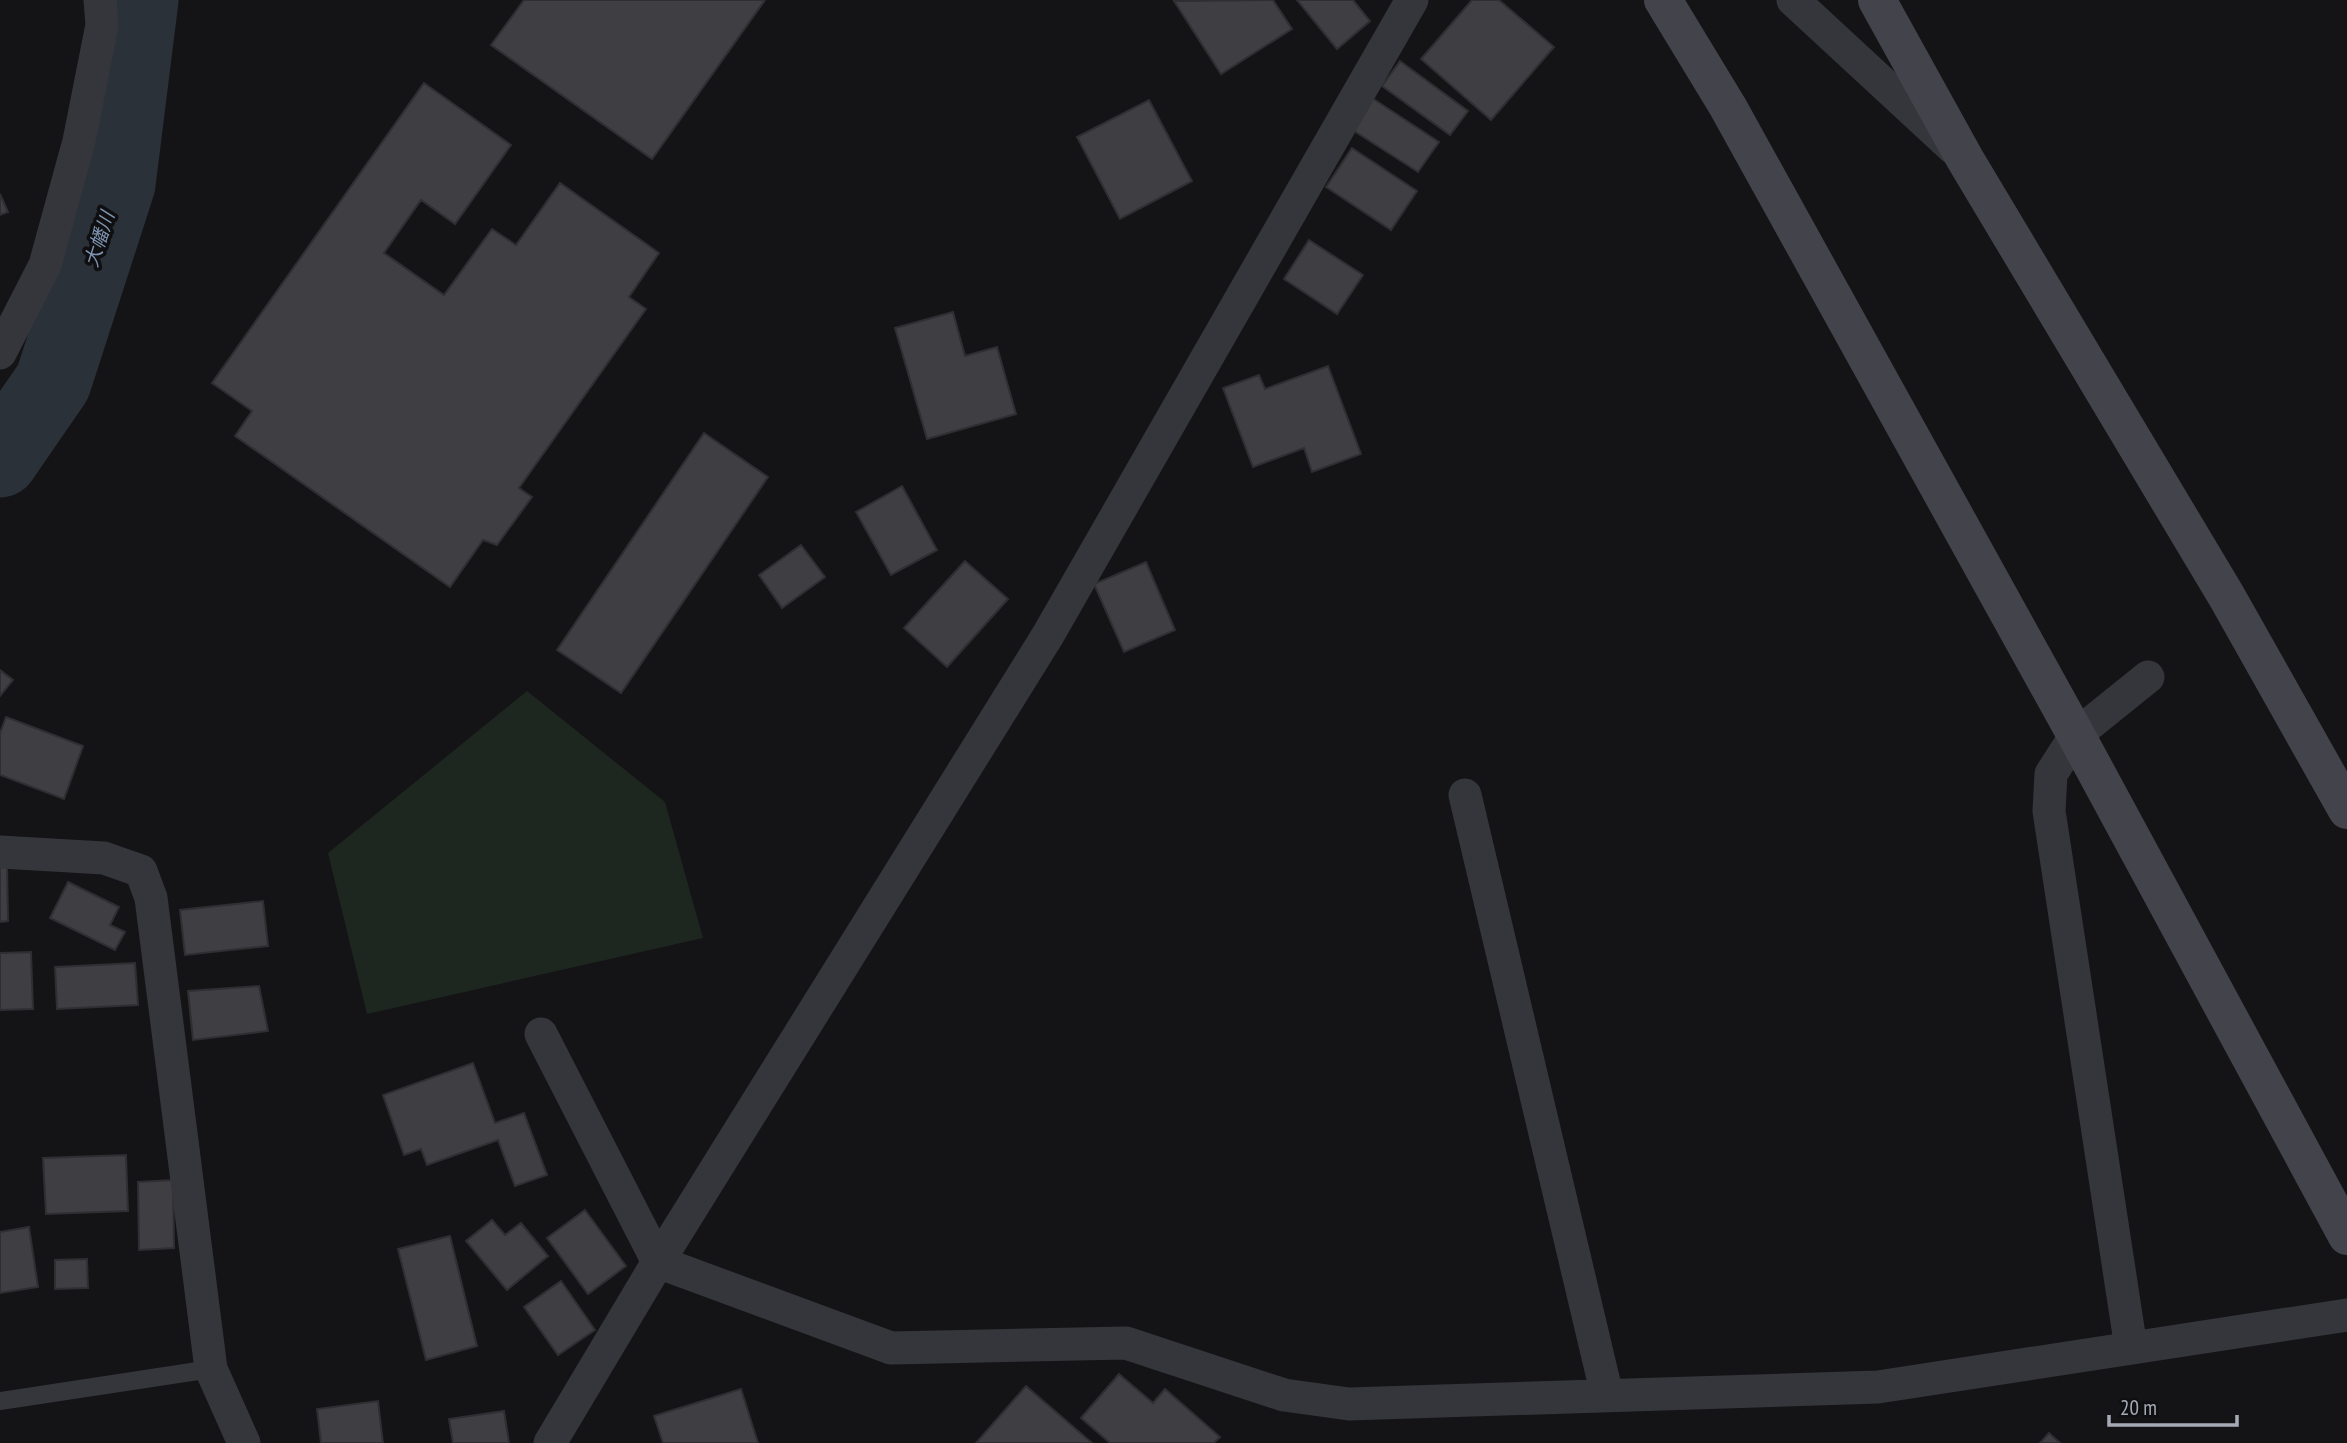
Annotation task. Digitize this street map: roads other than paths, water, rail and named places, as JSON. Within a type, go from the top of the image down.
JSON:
[{"type":"street","points":[[0,354],[46,265],[79,141],[102,25],[100,0]]},
{"type":"street","points":[[550,1443],[658,1262],[1048,635],[1412,0]]},
{"type":"street","points":[[1663,0],[1728,107],[2076,736],[2347,1236]]},
{"type":"street","points":[[1793,0],[1965,159]]},
{"type":"street","points":[[1877,0],[1965,159],[2227,597],[2347,810]]},
{"type":"street","points":[[2131,1348],[2049,811],[2051,774],[2076,736],[2148,677]]},
{"type":"street","points":[[1465,795],[1608,1395]]},
{"type":"street","points":[[0,852],[104,858],[141,872],[151,898],[211,1369],[244,1443]]},
{"type":"street","points":[[541,1034],[658,1262],[891,1348],[1126,1343],[1284,1395],[1349,1404],[1878,1387],[2347,1315]]},
{"type":"lane","points":[[0,1401],[211,1369]]},
{"type":"waterway","name":"大幡川","points":[[0,459],[53,382],[117,184],[140,0]]}]
